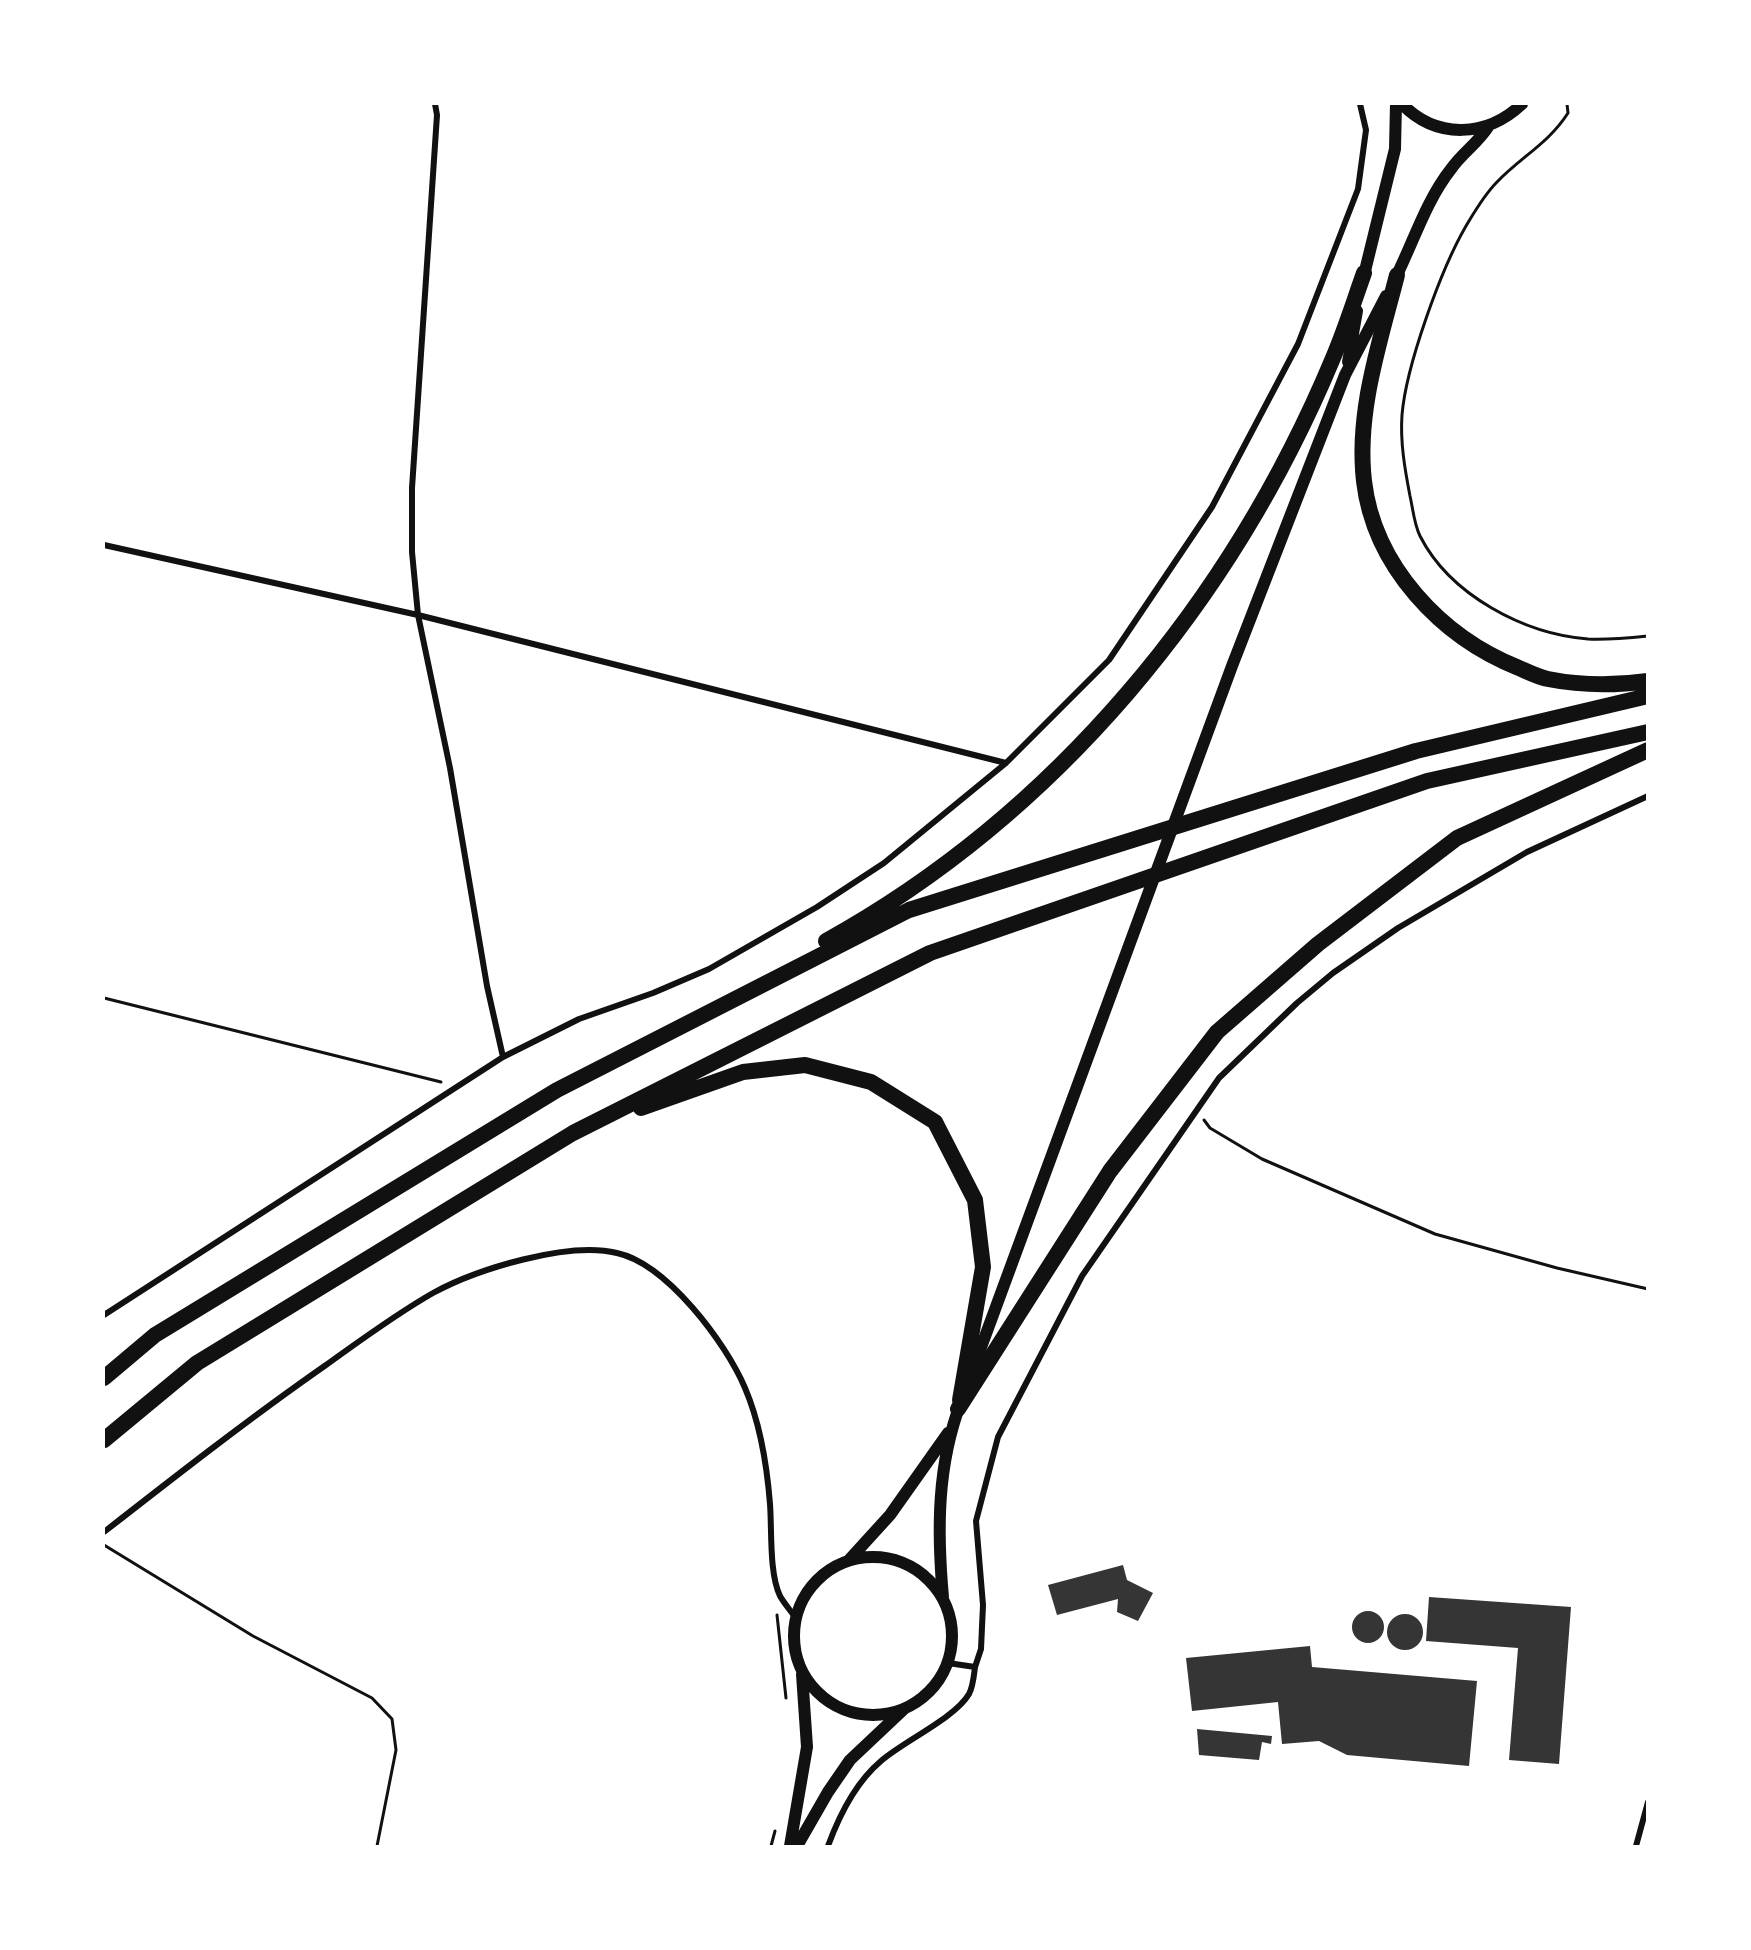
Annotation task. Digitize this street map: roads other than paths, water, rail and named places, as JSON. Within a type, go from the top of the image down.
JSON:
[{"type":"highway","points":[[104,1378],[155,1335],[557,1090],[837,935],[913,886],[986,831],[1082,745],[1122,702],[1192,614],[1260,507],[1334,357],[1364,273]]},
{"type":"highway","points":[[1397,275],[1369,388],[1362,436],[1364,482],[1373,519],[1387,552],[1404,579],[1436,618],[1498,659],[1546,679],[1609,687],[1647,681]]},
{"type":"highway","points":[[557,1090],[909,910],[1416,752],[1647,696]]},
{"type":"highway","points":[[104,1440],[197,1363],[573,1133],[930,953],[1427,781],[1647,732]]},
{"type":"highway","points":[[958,1409],[1110,1172],[1217,1032],[1318,944],[1457,838],[1647,750]]},
{"type":"highway","points":[[573,1133],[743,1072],[805,1065],[871,1082],[935,1122],[975,1200],[983,1267],[958,1409]]},
{"type":"main road","points":[[1346,375],[1364,273],[1395,149],[1396,104]]},
{"type":"main road","points":[[1402,104],[1413,115],[1436,128],[1462,131],[1488,127],[1508,117],[1522,104]]},
{"type":"main road","points":[[797,1846],[828,1792],[850,1760],[903,1710],[931,1691],[948,1663],[953,1641],[951,1618],[943,1597],[938,1538],[940,1493],[951,1429],[958,1409],[1232,666],[1346,375],[1397,275],[1423,215],[1451,168],[1478,143],[1488,127]]},
{"type":"main road","points":[[849,1560],[890,1515],[951,1429]]},
{"type":"main road","points":[[790,1846],[807,1747],[802,1674],[793,1646],[795,1617],[802,1598],[814,1581],[830,1568],[849,1560],[876,1556],[903,1562],[926,1576],[943,1597]]},
{"type":"main road","points":[[802,1674],[820,1697],[846,1712],[875,1716],[903,1710]]},
{"type":"street","points":[[435,104],[437,115],[412,488],[412,552],[418,615],[450,768],[487,986],[503,1057]]},
{"type":"street","points":[[104,1315],[503,1057],[579,1019],[653,993],[709,969],[761,940],[884,864],[1006,763],[1109,660],[1212,507],[1298,344],[1358,189],[1366,130],[1360,104]]},
{"type":"street","points":[[104,545],[418,615],[1006,763]]},
{"type":"street","points":[[828,1846],[849,1802],[880,1761],[956,1708],[970,1693],[981,1649],[983,1605],[976,1521],[998,1437],[1083,1276],[1219,1078],[1297,1003],[1333,973],[1398,928],[1527,852],[1647,796]]},
{"type":"street","points":[[104,1533],[242,1424],[375,1330],[434,1293],[494,1268],[539,1256],[587,1250],[617,1252],[657,1271],[675,1288],[731,1361],[746,1389],[759,1433],[768,1478],[774,1564],[779,1594],[795,1617]]},
{"type":"street","points":[[948,1663],[975,1667]]},
{"type":"street","points":[[1636,1846],[1647,1802]]}]
